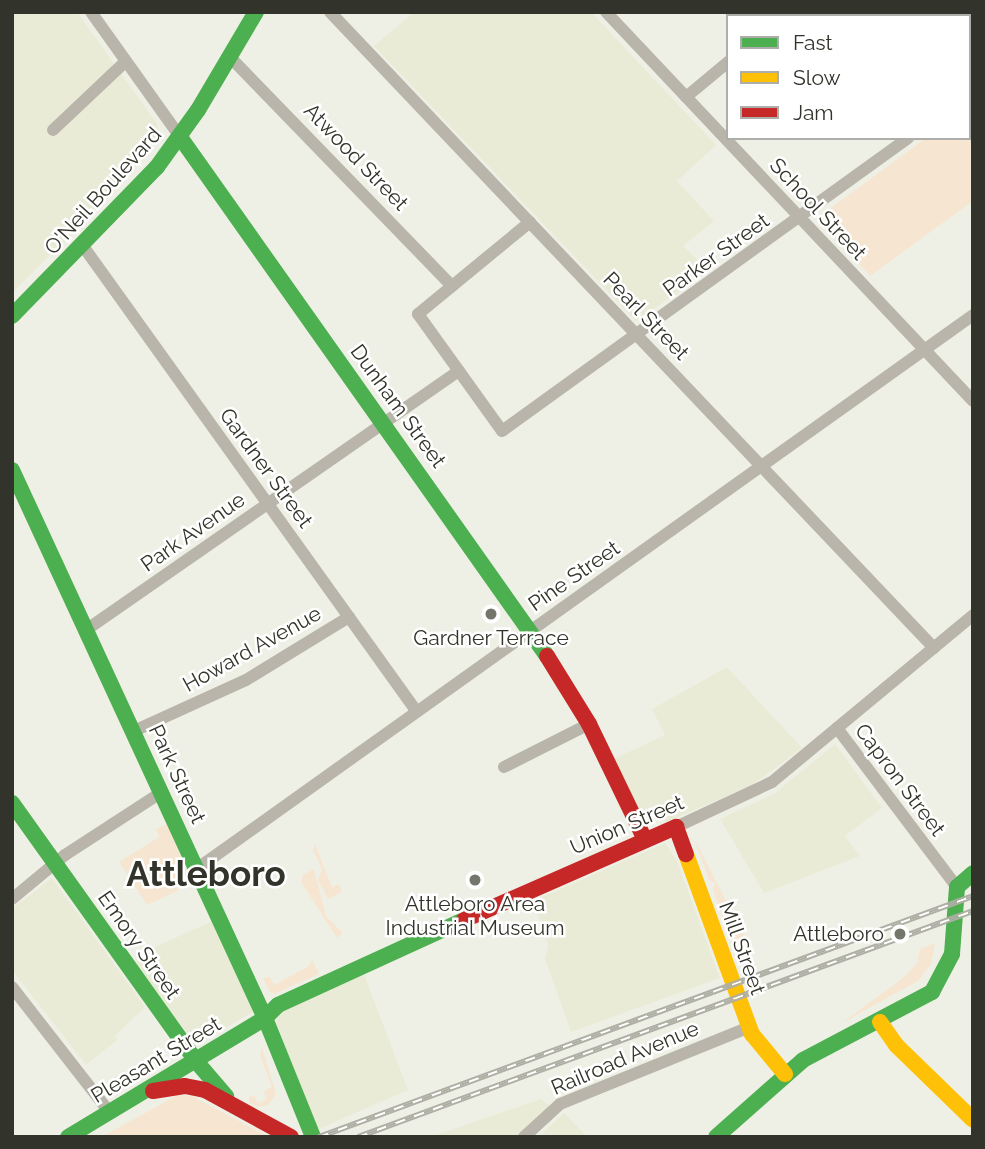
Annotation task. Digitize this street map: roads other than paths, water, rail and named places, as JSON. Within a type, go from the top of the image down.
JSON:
[{"type":"main road","name":"O'Neil Boulevard","points":[[12,316],[83,246],[180,137],[256,12]]},
{"type":"main road","name":"Dunham Street","points":[[180,137],[532,630],[589,724],[645,840]]},
{"type":"main road","name":"Park Street","points":[[12,470],[198,869],[265,1018],[313,1137]]},
{"type":"main road","name":"Emory Street","points":[[12,803],[195,1060],[238,1104]]},
{"type":"main road","name":"Union Street","points":[[265,1018],[289,1000],[676,827]]},
{"type":"main road","name":"Mill Street","points":[[676,827],[750,1027],[785,1074]]},
{"type":"main road","points":[[716,1137],[807,1057],[922,1000],[942,978],[953,946],[957,887],[973,873]]},
{"type":"main road","name":"Pleasant Street","points":[[68,1137],[265,1018]]},
{"type":"main road","points":[[880,1022],[895,1045],[973,1120]]},
{"type":"main road","points":[[258,1116],[279,1106],[288,1080]]},
{"type":"main road","points":[[143,1093],[189,1087],[238,1104],[291,1137]]},
{"type":"street","name":"Dunham Street","points":[[92,12],[180,137]]},
{"type":"street","name":"Pearl Street","points":[[330,12],[934,648]]},
{"type":"street","name":"School Street","points":[[606,12],[726,139]]},
{"type":"street","name":"Atwood Street","points":[[230,57],[452,286]]},
{"type":"street","points":[[53,130],[125,61]]},
{"type":"street","points":[[686,97],[726,64]]},
{"type":"street","name":"School Street","points":[[727,140],[973,401]]},
{"type":"street","name":"Parker Street","points":[[459,371],[502,431],[905,140]]},
{"type":"street","points":[[459,371],[418,314],[530,222]]},
{"type":"street","name":"Gardner Street","points":[[83,246],[417,712]]},
{"type":"street","name":"Pine Street","points":[[198,869],[973,315]]},
{"type":"street","name":"Park Avenue","points":[[86,630],[459,371]]},
{"type":"street","name":"Union Street","points":[[676,827],[767,785],[973,615]]},
{"type":"street","name":"Howard Avenue","points":[[134,731],[246,680],[349,617]]},
{"type":"street","points":[[504,767],[589,724]]},
{"type":"street","name":"Capron Street","points":[[837,728],[957,887]]},
{"type":"street","points":[[12,899],[55,863],[162,792]]},
{"type":"street","points":[[12,987],[110,1113]]},
{"type":"street","name":"Railroad Avenue","points":[[524,1137],[560,1104],[750,1027]]},
{"type":"railway","points":[[319,1137],[973,896]]},
{"type":"railway","points":[[358,1137],[973,911]]},
{"type":"place","name":"Gardner Terrace","points":[[491,614]]},
{"type":"place","name":"Attleboro Area Industrial Museum","points":[[475,880]]},
{"type":"place","name":"Attleboro","points":[[900,934]]},
{"type":"district","name":"Attleboro","points":[[206,874]]}]
